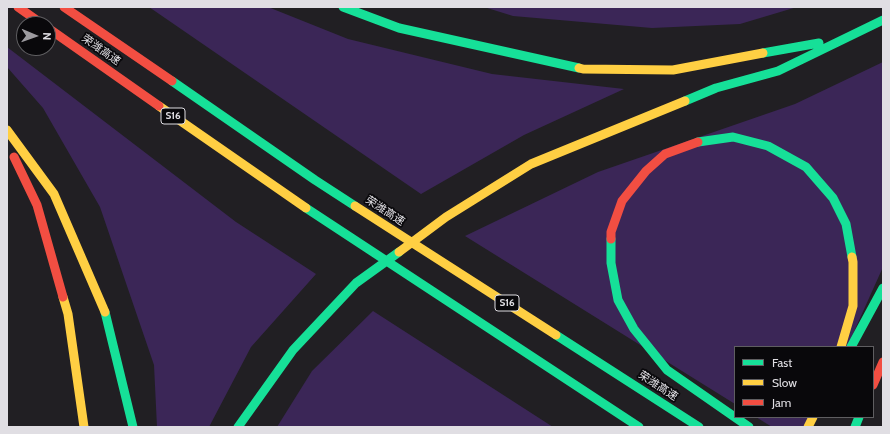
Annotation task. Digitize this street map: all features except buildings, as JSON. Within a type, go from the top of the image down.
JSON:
[{"type":"highway","points":[[18,7],[31,16]]},
{"type":"highway","name":"荣潍高速","points":[[64,7],[315,180],[699,427]]},
{"type":"highway","points":[[343,7],[399,28],[584,69],[673,70],[850,37]]},
{"type":"highway","points":[[238,427],[293,350],[356,284],[446,217],[531,164],[716,88],[778,70],[883,20]]},
{"type":"highway","name":"荣潍高速","points":[[56,34],[299,203],[639,427]]},
{"type":"highway","points":[[7,130],[54,194],[105,310],[133,427]]},
{"type":"highway","points":[[734,417],[667,370],[634,329],[618,300],[611,263],[611,232],[622,201],[646,171],[665,154],[696,142],[733,137],[768,146],[806,167],[833,198],[846,224],[853,262],[853,306],[844,339],[840,346]]},
{"type":"highway","points":[[7,141],[37,205],[68,314],[84,427]]},
{"type":"highway","points":[[852,346],[883,288]]},
{"type":"highway","points":[[874,383],[883,362]]},
{"type":"highway","points":[[735,418],[748,427]]},
{"type":"highway","points":[[807,427],[812,418]]},
{"type":"shaded area","points":[[149,7],[268,7],[348,39],[492,74],[624,89],[524,135],[421,194]]},
{"type":"shaded area","points":[[484,7],[797,7],[740,24],[652,28],[513,16]]},
{"type":"shaded area","points":[[7,47],[16,54],[16,56],[19,56],[236,222],[316,274],[251,347],[209,427],[157,427],[154,365],[100,207],[43,108],[7,67]]},
{"type":"shaded area","points":[[883,62],[883,267],[847,346],[734,346],[734,403],[465,236],[598,172],[795,104]]},
{"type":"shaded area","points":[[373,311],[553,427],[277,427],[312,371]]},
{"type":"shaded area","points":[[758,418],[816,418],[811,427],[772,427]]},
{"type":"traffic: fast","points":[[343,7],[399,28],[579,68]]},
{"type":"traffic: fast","points":[[685,101],[716,88],[778,71],[883,20]]},
{"type":"traffic: fast","points":[[763,53],[819,43]]},
{"type":"traffic: fast","points":[[172,81],[355,206]]},
{"type":"traffic: fast","points":[[698,142],[733,137],[768,146],[806,167],[833,198],[846,224],[852,257]]},
{"type":"traffic: fast","points":[[306,208],[639,427]]},
{"type":"traffic: fast","points":[[611,239],[611,263],[618,300],[634,329],[667,370],[734,417]]},
{"type":"traffic: fast","points":[[238,427],[293,350],[356,283],[399,252]]},
{"type":"traffic: fast","points":[[852,346],[883,288]]},
{"type":"traffic: fast","points":[[105,312],[133,427]]},
{"type":"traffic: fast","points":[[556,335],[699,427]]},
{"type":"traffic: fast","points":[[736,418],[749,427]]},
{"type":"traffic: fast","points":[[855,427],[859,418]]},
{"type":"traffic: slow","points":[[579,68],[673,70],[763,53]]},
{"type":"traffic: slow","points":[[399,252],[446,217],[531,164],[685,101]]},
{"type":"traffic: slow","points":[[159,106],[306,208]]},
{"type":"traffic: slow","points":[[7,130],[54,194],[105,312]]},
{"type":"traffic: slow","points":[[355,206],[556,335]]},
{"type":"traffic: slow","points":[[841,346],[853,306],[852,257]]},
{"type":"traffic: slow","points":[[63,297],[68,314],[84,427]]},
{"type":"traffic: slow","points":[[808,427],[812,418]]},
{"type":"traffic: jam","points":[[18,7],[31,16]]},
{"type":"traffic: jam","points":[[64,7],[172,81]]},
{"type":"traffic: jam","points":[[56,34],[159,106]]},
{"type":"traffic: jam","points":[[611,239],[611,232],[622,201],[646,171],[665,154],[698,142]]},
{"type":"traffic: jam","points":[[14,157],[37,205],[63,297]]},
{"type":"traffic: jam","points":[[874,383],[883,362]]}]
